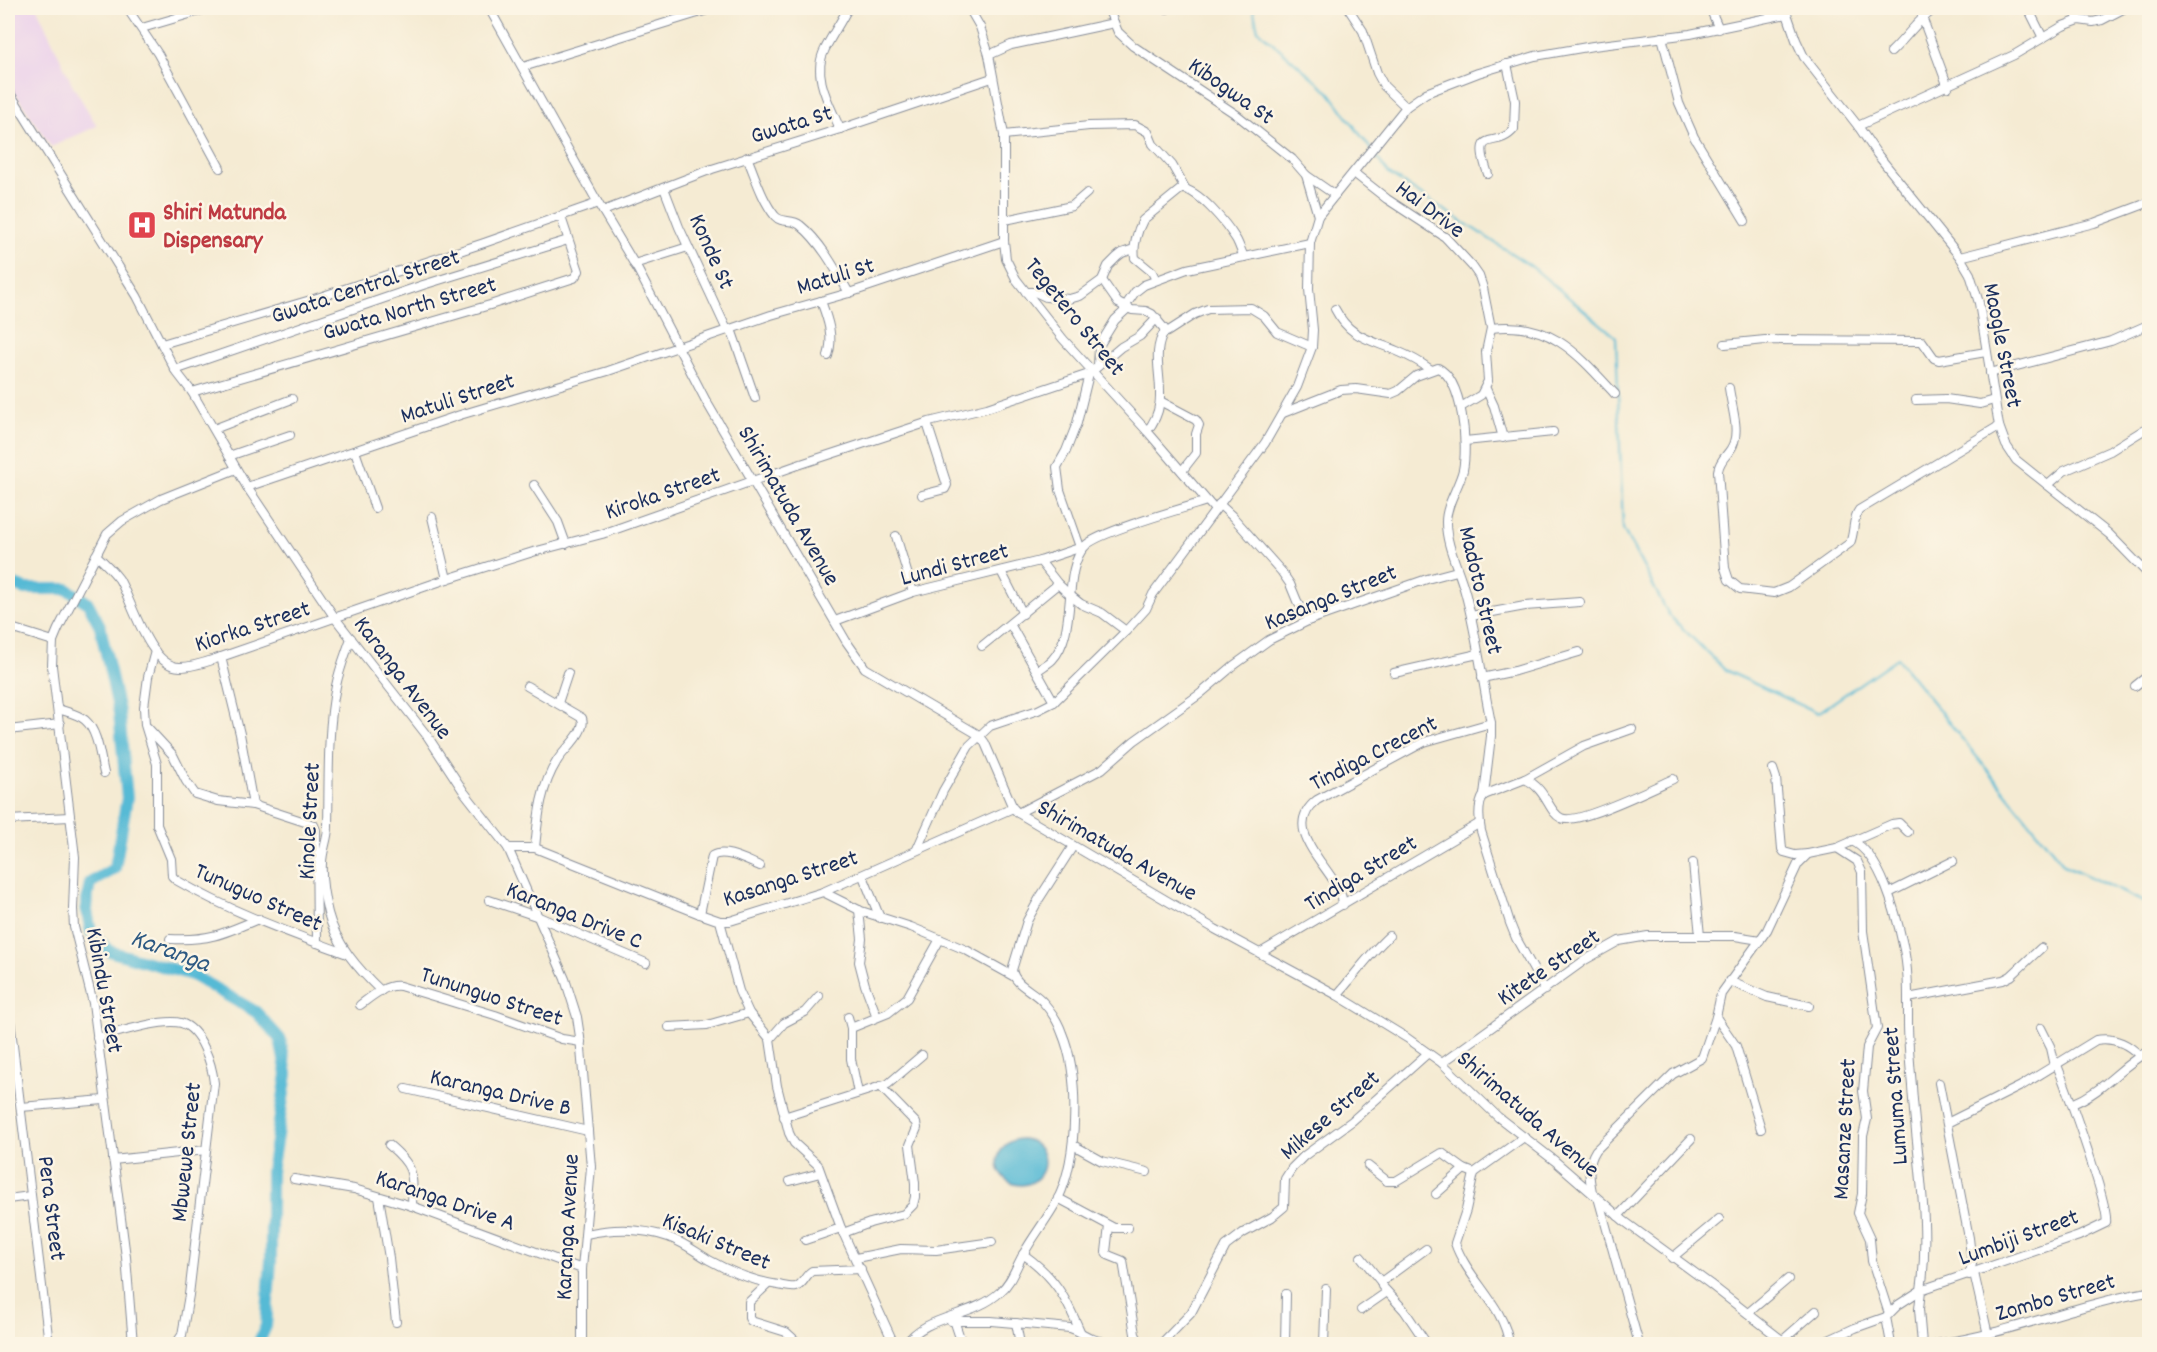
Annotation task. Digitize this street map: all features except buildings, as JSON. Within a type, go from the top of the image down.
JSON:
[{"type":"street","points":[[127,8],[142,28],[220,168]]},
{"type":"street","points":[[142,28],[210,8]]},
{"type":"street","name":"Shirimatuda Avenue","points":[[489,8],[634,264],[706,401],[856,657],[865,668],[979,735],[985,743],[1016,811],[1073,846],[1337,995],[1428,1053],[1442,1063],[1498,1117],[1592,1192],[1618,1216],[1785,1342]]},
{"type":"street","points":[[523,67],[714,8]]},
{"type":"street","points":[[840,129],[820,78],[819,68],[824,50],[848,8]]},
{"type":"street","name":"Tegetero Street","points":[[969,8],[980,27],[989,55],[1004,135],[1004,241],[1006,259],[1016,279],[1063,339],[1093,370],[1207,501],[1232,516],[1281,572],[1310,620]]},
{"type":"street","name":"Kibogwa St","points":[[1108,8],[1118,32],[1133,46],[1238,115],[1292,159],[1306,175],[1318,216]]},
{"type":"street","points":[[1348,8],[1363,31],[1377,73],[1384,86],[1406,107]]},
{"type":"street","points":[[1710,8],[1719,29]]},
{"type":"street","points":[[1891,52],[1922,17],[1936,8]]},
{"type":"street","points":[[2028,8],[2043,38]]},
{"type":"street","points":[[2073,8],[2079,20]]},
{"type":"street","points":[[1858,126],[2014,55],[2063,26],[2079,20],[2093,22],[2102,20],[2125,8]]},
{"type":"street","points":[[917,849],[948,781],[969,746],[990,726],[1038,710],[1054,702],[1126,631],[1146,609],[1153,594],[1259,451],[1283,413],[1304,371],[1312,347],[1309,290],[1310,243],[1318,216],[1406,107],[1426,93],[1507,64],[1567,49],[1719,29],[1786,11]]},
{"type":"street","name":"Maogle Street","points":[[1786,11],[1804,57],[1883,162],[1960,257],[1976,288],[1994,400],[1999,426],[2006,445],[2016,460],[2109,534],[2150,576]]},
{"type":"street","points":[[1922,17],[1948,87]]},
{"type":"street","points":[[989,55],[1011,45],[1114,24]]},
{"type":"street","points":[[1662,37],[1679,103],[1694,137],[1745,221]]},
{"type":"street","points":[[1488,174],[1481,152],[1482,147],[1514,129],[1515,101],[1507,64]]},
{"type":"street","name":"Gwata St","points":[[162,344],[314,299],[561,217],[664,188],[747,157],[840,129],[992,78]]},
{"type":"street","name":"Karanga Avenue","points":[[8,90],[137,296],[175,370],[192,392],[236,469],[335,618],[428,738],[464,792],[508,848],[571,996],[581,1042],[591,1167],[582,1269],[582,1344]]},
{"type":"street","points":[[1004,135],[1089,126],[1135,125],[1148,132],[1153,144],[1172,165],[1185,188],[1209,206],[1236,240],[1244,257]]},
{"type":"street","points":[[747,157],[770,210],[777,219],[798,223],[808,233],[849,292]]},
{"type":"street","name":"Hai Drive","points":[[1354,173],[1445,237],[1472,266],[1484,288],[1491,328],[1486,352],[1489,369],[1486,389]]},
{"type":"street","points":[[1306,175],[1335,195]]},
{"type":"street","name":"Konde St","points":[[664,188],[688,247],[729,330],[755,398]]},
{"type":"street","points":[[1156,280],[1152,272],[1138,263],[1135,258],[1134,249],[1143,220],[1178,191],[1185,188]]},
{"type":"street","points":[[1005,220],[1072,206],[1088,193]]},
{"type":"street","points":[[1960,257],[2094,223],[2150,202]]},
{"type":"street","name":"Gwata North Street","points":[[192,392],[490,305],[573,278],[579,271],[561,217]]},
{"type":"street","name":"Gwata Central Street","points":[[175,370],[423,285],[568,240]]},
{"type":"street","name":"Matuli St","points":[[678,347],[1004,241]]},
{"type":"street","points":[[1037,671],[1053,659],[1061,644],[1067,625],[1074,569],[1082,547],[1063,499],[1057,467],[1077,423],[1099,346],[1111,330],[1115,320],[1126,308],[1135,292],[1156,280],[1187,269],[1310,243]]},
{"type":"street","points":[[634,264],[688,247]]},
{"type":"street","points":[[1026,292],[1069,299],[1080,296],[1102,280],[1108,266],[1122,252],[1134,249]]},
{"type":"street","points":[[1102,280],[1118,303],[1126,308],[1146,311],[1157,318],[1165,331]]},
{"type":"street","points":[[821,301],[831,331],[831,347],[828,356]]},
{"type":"street","points":[[1165,331],[1169,332],[1208,309],[1251,308],[1264,316],[1277,332],[1312,347]]},
{"type":"street","name":"Madoto Street","points":[[1335,309],[1340,318],[1358,336],[1400,352],[1430,369],[1438,368],[1449,376],[1461,407],[1465,441],[1464,467],[1446,521],[1457,571],[1471,616],[1491,723],[1484,795]]},
{"type":"street","name":"Kiroka Street","points":[[335,618],[447,579],[627,526],[705,496],[927,423],[987,408],[1093,370],[1121,347],[1140,336],[1157,318]]},
{"type":"street","points":[[1990,373],[2111,341],[2150,324]]},
{"type":"street","points":[[1491,328],[1519,326],[1549,334],[1566,346],[1615,394]]},
{"type":"street","points":[[1147,431],[1156,421],[1159,413],[1159,346],[1165,331]]},
{"type":"street","points":[[1725,344],[1765,340],[1922,341],[1935,358],[1944,360],[1986,352]]},
{"type":"street","name":"Matuli Street","points":[[248,487],[460,415],[608,371],[678,347]]},
{"type":"street","points":[[1283,413],[1341,390],[1356,388],[1391,394],[1430,369]]},
{"type":"street","points":[[1729,388],[1734,444],[1719,462],[1718,471],[1725,568],[1729,580],[1734,585],[1752,592],[1774,593],[1789,587],[1850,543],[1854,535],[1858,510],[1999,426]]},
{"type":"street","points":[[1461,407],[1486,389],[1494,406],[1503,438]]},
{"type":"street","points":[[214,429],[292,399]]},
{"type":"street","points":[[1916,400],[1946,399],[1973,404],[1994,400]]},
{"type":"street","points":[[1160,401],[1196,420],[1199,425],[1196,434],[1196,453],[1182,471]]},
{"type":"street","points":[[922,495],[945,489],[946,485],[927,423]]},
{"type":"street","points":[[2048,485],[2064,471],[2110,451],[2150,426]]},
{"type":"street","points":[[1465,441],[1553,432]]},
{"type":"street","points":[[229,456],[290,435]]},
{"type":"street","points":[[355,451],[375,508]]},
{"type":"street","points":[[96,555],[107,534],[122,521],[161,500],[236,469]]},
{"type":"street","points":[[534,485],[558,522],[566,544]]},
{"type":"street","name":"Lundi Street","points":[[835,621],[913,592],[1040,561],[1082,547],[1092,540],[1125,527],[1207,501]]},
{"type":"street","points":[[432,517],[447,579]]},
{"type":"street","points":[[896,536],[913,592]]},
{"type":"street","name":"Kibindu Street","points":[[96,555],[88,574],[67,608],[53,641],[52,666],[75,857],[74,927],[93,1004],[126,1257],[133,1344]]},
{"type":"street","name":"Kiorka Street","points":[[96,555],[107,564],[118,579],[142,632],[155,651],[170,665],[180,668],[221,657],[335,618]]},
{"type":"street","points":[[1040,561],[1071,596],[1081,604],[1102,613],[1126,631]]},
{"type":"street","points":[[1001,571],[1023,614]]},
{"type":"street","name":"Kasanga Street","points":[[508,848],[535,848],[720,921],[743,918],[823,892],[863,876],[917,849],[1016,811],[1102,769],[1134,741],[1200,694],[1252,651],[1269,640],[1310,620],[1427,579],[1457,571]]},
{"type":"street","points":[[982,646],[1058,584]]},
{"type":"street","points":[[1471,616],[1525,606],[1580,602]]},
{"type":"street","points":[[1010,624],[1054,702]]},
{"type":"street","points":[[8,627],[53,641]]},
{"type":"street","name":"Kinole Street","points":[[351,638],[336,685],[327,798],[328,828],[322,863],[328,914],[347,954],[381,991]]},
{"type":"street","name":"Tunuguo Street","points":[[155,651],[147,678],[145,726],[157,764],[157,825],[171,859],[172,876],[224,907],[291,935],[347,954]]},
{"type":"street","points":[[1482,678],[1579,652]]},
{"type":"street","points":[[1394,673],[1478,654]]},
{"type":"street","points":[[221,657],[240,734],[253,806]]},
{"type":"street","points":[[558,703],[568,673]]},
{"type":"street","points":[[2136,686],[2150,674]]},
{"type":"street","points":[[527,686],[582,718],[584,722],[582,729],[556,762],[544,786],[535,848]]},
{"type":"street","points":[[58,709],[85,720],[95,735],[105,773]]},
{"type":"street","name":"Tindiga Crecent","points":[[1343,905],[1341,894],[1313,852],[1305,830],[1304,815],[1307,808],[1317,800],[1424,742],[1491,723]]},
{"type":"street","points":[[8,730],[60,724]]},
{"type":"street","points":[[145,726],[173,755],[195,794],[218,801],[253,806],[314,825],[317,870],[316,943]]},
{"type":"street","points":[[1545,990],[1516,938],[1488,856],[1480,823],[1479,805],[1484,795],[1525,779],[1584,746],[1632,729]]},
{"type":"street","points":[[1773,769],[1784,852],[1795,855],[1837,848],[1892,824],[1899,823],[1908,832]]},
{"type":"street","points":[[1525,779],[1540,789],[1555,813],[1562,819],[1569,820],[1613,805],[1673,779]]},
{"type":"street","points":[[8,820],[70,817]]},
{"type":"street","name":"Tindiga Street","points":[[1260,953],[1480,823]]},
{"type":"street","name":"Lumuma Street","points":[[1852,842],[1868,856],[1881,875],[1889,893],[1906,958],[1911,1078],[1924,1236],[1924,1264],[1919,1309],[1922,1344]]},
{"type":"street","points":[[906,1344],[912,1335],[922,1329],[987,1303],[1000,1293],[1007,1285],[1023,1254],[1058,1198],[1067,1173],[1073,1145],[1073,1084],[1070,1057],[1054,1016],[1042,1000],[1016,981],[1012,970],[1027,921],[1073,846]]},
{"type":"street","name":"Masanze Street","points":[[1837,848],[1857,861],[1863,879],[1863,931],[1877,1028],[1867,1047],[1866,1054],[1863,1092],[1867,1119],[1863,1136],[1862,1194],[1858,1214],[1870,1239],[1872,1261],[1887,1316]]},
{"type":"street","points":[[700,914],[712,856],[720,853],[727,854],[760,866]]},
{"type":"street","points":[[1592,1192],[1589,1165],[1596,1150],[1673,1074],[1702,1058],[1721,994],[1772,921],[1798,864],[1808,854]]},
{"type":"street","points":[[1889,893],[1953,861]]},
{"type":"street","points":[[1693,863],[1700,936]]},
{"type":"street","points":[[863,876],[880,918]]},
{"type":"street","points":[[823,892],[859,910],[912,927],[966,950],[1013,976]]},
{"type":"street","name":"Karanga Drive C","points":[[489,900],[539,917],[646,963]]},
{"type":"street","points":[[859,910],[862,939],[859,962],[877,1017]]},
{"type":"street","points":[[170,939],[200,940],[258,920]]},
{"type":"street","points":[[720,921],[739,991],[749,1013],[770,1039],[784,1117],[795,1143],[818,1165],[842,1230],[894,1344]]},
{"type":"street","points":[[1337,995],[1389,936]]},
{"type":"street","name":"Kitete Street","points":[[1442,1063],[1585,960],[1619,941],[1648,936],[1735,936],[1760,940]]},
{"type":"street","points":[[851,1028],[897,1008],[907,998],[940,939]]},
{"type":"street","points":[[1908,998],[2003,980],[2012,976],[2041,948]]},
{"type":"street","points":[[1729,981],[1767,997],[1809,1006]]},
{"type":"street","name":"Tununguo Street","points":[[360,1005],[391,986],[400,986],[495,1015],[562,1039],[581,1042]]},
{"type":"street","points":[[770,1039],[784,1023],[805,1012],[819,996]]},
{"type":"street","name":"Pera Street","points":[[8,1004],[49,1344]]},
{"type":"street","points":[[669,1027],[707,1025],[749,1013]]},
{"type":"street","points":[[848,1017],[851,1028],[851,1059],[858,1093]]},
{"type":"street","points":[[1716,1017],[1736,1046],[1761,1129]]},
{"type":"street","name":"Mbwewe Street","points":[[97,1038],[165,1023],[182,1023],[192,1030],[203,1046],[212,1067],[214,1083],[189,1295],[182,1335],[176,1344]]},
{"type":"street","name":"Lumbiji Street","points":[[1921,1290],[2079,1236],[2106,1223],[2107,1211],[2072,1104],[2041,1028]]},
{"type":"street","points":[[1947,1123],[2001,1097],[2088,1045],[2103,1039],[2130,1046],[2139,1056]]},
{"type":"street","points":[[2072,1104],[2097,1092],[2139,1056],[2150,1050]]},
{"type":"street","name":"Mikese Street","points":[[1161,1344],[1191,1313],[1226,1246],[1284,1207],[1285,1179],[1292,1168],[1304,1156],[1352,1121],[1428,1053]]},
{"type":"street","points":[[784,1117],[880,1086],[897,1077],[922,1055]]},
{"type":"street","points":[[1939,1083],[1969,1238],[1972,1274],[1988,1335]]},
{"type":"street","points":[[805,1240],[904,1214],[913,1205],[915,1197],[910,1145],[917,1128],[916,1123],[880,1086]]},
{"type":"street","name":"Karanga Drive B","points":[[406,1089],[588,1131]]},
{"type":"street","points":[[21,1107],[104,1100]]},
{"type":"street","points":[[1509,1344],[1508,1333],[1502,1321],[1455,1243],[1466,1210],[1474,1173],[1524,1137]]},
{"type":"street","points":[[1618,1216],[1691,1139]]},
{"type":"street","points":[[389,1144],[406,1159],[410,1170],[412,1206]]},
{"type":"street","points":[[1073,1145],[1102,1161],[1147,1172]]},
{"type":"street","points":[[113,1160],[206,1150]]},
{"type":"street","points":[[1368,1166],[1387,1181],[1396,1181],[1442,1153],[1464,1170],[1474,1173]]},
{"type":"street","points":[[1436,1194],[1464,1170]]},
{"type":"street","points":[[790,1181],[820,1173]]},
{"type":"street","name":"Karanga Drive A","points":[[294,1179],[354,1189],[412,1206],[582,1269]]},
{"type":"street","points":[[8,1199],[30,1196]]},
{"type":"street","points":[[379,1197],[396,1322]]},
{"type":"street","points":[[1058,1198],[1109,1226],[1128,1228]]},
{"type":"street","points":[[1599,1200],[1639,1344]]},
{"type":"street","points":[[1672,1258],[1719,1219]]},
{"type":"street","points":[[1109,1226],[1106,1252],[1123,1261],[1135,1334],[1140,1344]]},
{"type":"street","name":"Kisaki Street","points":[[586,1234],[617,1229],[656,1234],[682,1244],[732,1272],[768,1284],[795,1287],[799,1286],[807,1273],[812,1271],[861,1269]]},
{"type":"street","points":[[856,1258],[901,1248],[936,1250],[992,1242]]},
{"type":"street","points":[[1381,1282],[1426,1249]]},
{"type":"street","points":[[1023,1254],[1049,1275],[1070,1308],[1080,1331]]},
{"type":"street","points":[[1361,1257],[1387,1292],[1404,1310],[1427,1344]]},
{"type":"street","points":[[1748,1313],[1788,1279]]},
{"type":"street","points":[[768,1284],[748,1302],[749,1318],[751,1321],[786,1332],[800,1344]]},
{"type":"street","points":[[1324,1344],[1326,1289]]},
{"type":"street","points":[[1820,1344],[1887,1316],[1898,1305],[1921,1290]]},
{"type":"street","points":[[1361,1310],[1387,1292]]},
{"type":"street","name":"Zombo Street","points":[[1936,1344],[1988,1335],[2115,1297],[2148,1292]]},
{"type":"street","points":[[1285,1344],[1286,1294]]},
{"type":"street","points":[[1785,1342],[1816,1311]]},
{"type":"street","points":[[1887,1316],[1891,1344]]},
{"type":"street","points":[[954,1320],[962,1344]]},
{"type":"street","points":[[943,1321],[1016,1323],[1080,1331],[1097,1340],[1123,1344]]},
{"type":"street","points":[[1016,1323],[1020,1344]]},
{"type":"shaded area","points":[[8,8],[37,8],[72,84],[97,126],[51,147],[8,82]]},
{"type":"water","points":[[1021,1139],[1037,1146],[1044,1162],[1037,1178],[1021,1185],[1005,1178],[998,1162],[1005,1146]]},
{"type":"waterway","points":[[1253,8],[1258,30],[1329,92],[1389,174],[1531,266],[1616,337],[1623,529],[1669,615],[1725,670],[1818,713],[1897,658],[2064,865],[2150,905]]},
{"type":"waterway","name":"Karanga","points":[[8,583],[26,589],[67,589],[88,603],[100,626],[119,712],[127,798],[115,868],[90,883],[86,906],[91,932],[109,951],[192,975],[256,1012],[280,1039],[287,1074],[271,1172],[271,1261],[266,1326],[258,1344]]},
{"type":"place","name":"Shiri Matunda Dispensary","points":[[142,225]]}]
